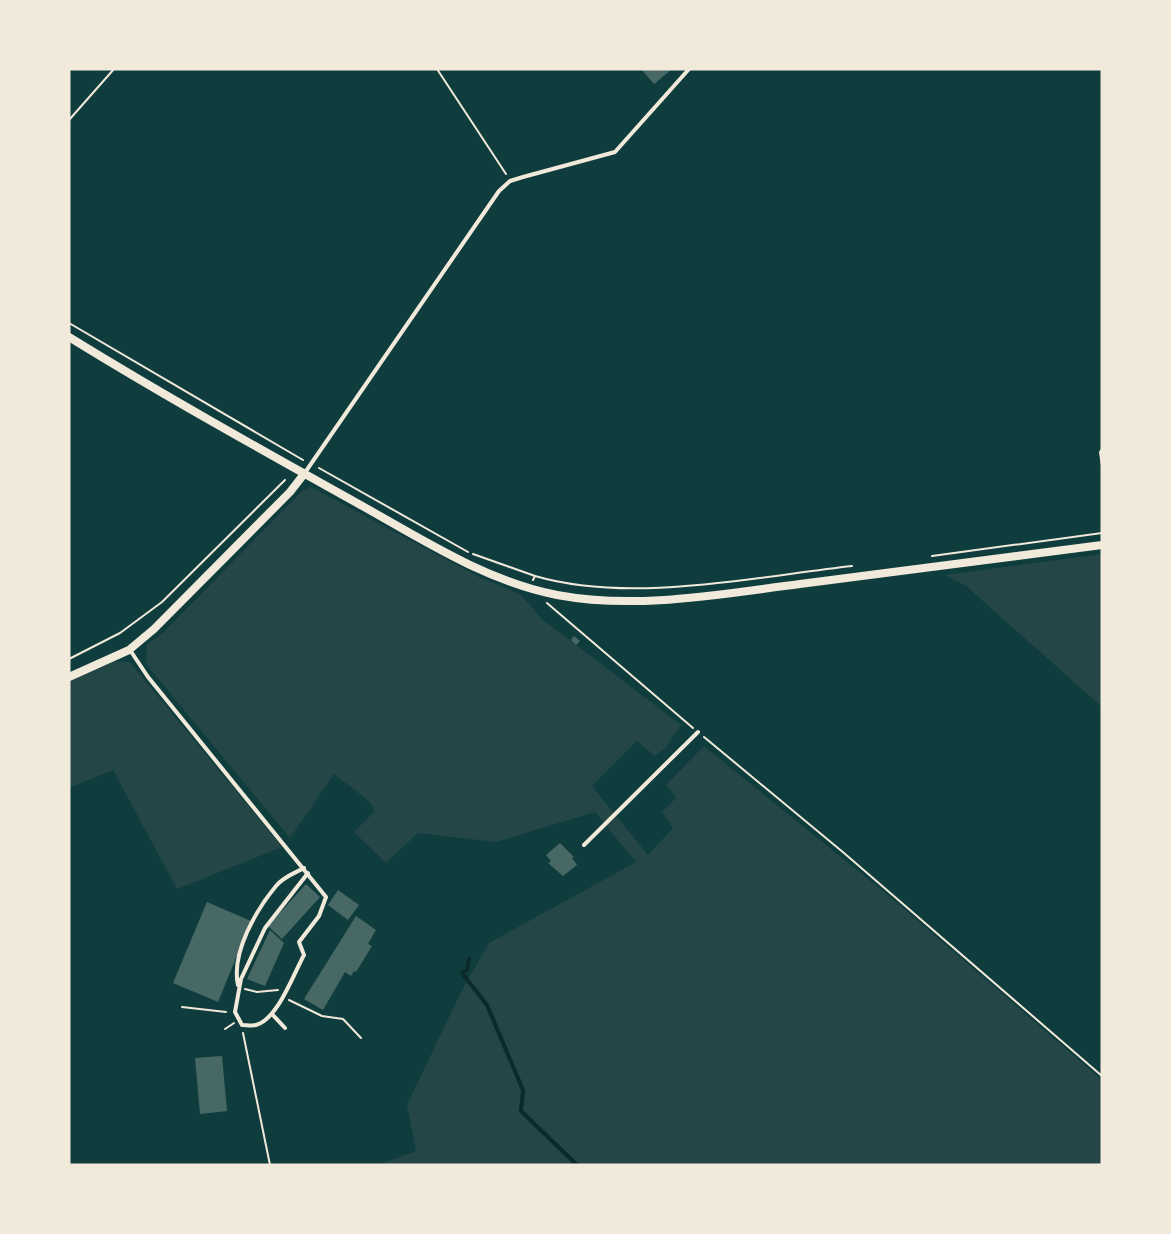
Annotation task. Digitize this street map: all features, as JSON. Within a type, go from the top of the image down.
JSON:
[{"type":"street","points":[[69,337],[304,474],[479,569],[529,588],[558,596],[613,601],[706,596],[1102,545]]},
{"type":"street","points":[[69,676],[129,650],[154,629],[249,534],[304,474]]},
{"type":"lane","points":[[304,474],[499,191],[510,181],[615,152],[689,69]]},
{"type":"lane","points":[[129,650],[148,677],[304,868],[326,897],[319,916],[299,942],[304,955],[272,1014],[257,1025],[242,1025],[235,1012],[238,988],[236,967],[255,916],[277,884],[304,868]]},
{"type":"lane","points":[[584,844],[698,732]]},
{"type":"lane","points":[[238,988],[265,928],[308,873]]},
{"type":"lane","points":[[272,1014],[285,1028]]},
{"type":"path","points":[[69,120],[114,69]]},
{"type":"path","points":[[437,69],[510,181]]},
{"type":"path","points":[[69,323],[311,464],[470,553],[535,576],[558,583],[601,588],[656,588],[859,565]]},
{"type":"path","points":[[1102,449],[1100,452],[1102,466]]},
{"type":"path","points":[[69,659],[120,633],[162,602],[290,476],[304,474]]},
{"type":"path","points":[[928,556],[1102,533]]},
{"type":"path","points":[[529,588],[535,576]]},
{"type":"path","points":[[547,603],[844,853],[1102,1076]]},
{"type":"path","points":[[238,988],[257,992],[287,989]]},
{"type":"path","points":[[283,997],[322,1016],[343,1019],[361,1038]]},
{"type":"path","points":[[182,1007],[235,1012]]},
{"type":"path","points":[[242,1025],[270,1165]]},
{"type":"shaded area","points":[[311,487],[479,577],[520,594],[542,619],[681,725],[666,747],[655,756],[637,741],[592,786],[648,855],[673,828],[662,812],[676,798],[666,785],[704,746],[895,901],[1102,1080],[1102,1165],[378,1165],[416,1151],[407,1105],[461,992],[489,943],[636,862],[595,812],[496,842],[418,833],[386,863],[354,832],[375,811],[370,802],[334,774],[290,838],[146,664],[147,644],[160,636],[302,491]]},
{"type":"shaded area","points":[[1102,554],[1102,707],[966,586],[945,575]]},
{"type":"shaded area","points":[[114,662],[130,662],[282,847],[177,889],[113,770],[69,788],[69,680]]},
{"type":"building","points":[[641,69],[672,69],[654,84]]},
{"type":"building","points":[[574,636],[580,641],[576,645],[571,640]]},
{"type":"building","points":[[560,843],[574,857],[572,858],[577,865],[563,876],[548,863],[551,861],[546,855]]},
{"type":"building","points":[[306,884],[320,897],[282,939],[268,926]]},
{"type":"building","points":[[338,890],[359,905],[348,920],[328,905]]},
{"type":"building","points":[[207,902],[251,921],[218,1002],[173,983]]},
{"type":"building","points":[[356,916],[376,930],[368,944],[372,946],[356,972],[354,971],[351,976],[345,972],[323,1010],[304,999]]},
{"type":"building","points":[[270,930],[284,943],[265,986],[247,979]]},
{"type":"building","points":[[222,1056],[227,1111],[200,1114],[195,1058]]},
{"type":"waterway","points":[[469,959],[467,970],[462,973],[487,1005],[523,1090],[521,1111],[577,1165]]}]
